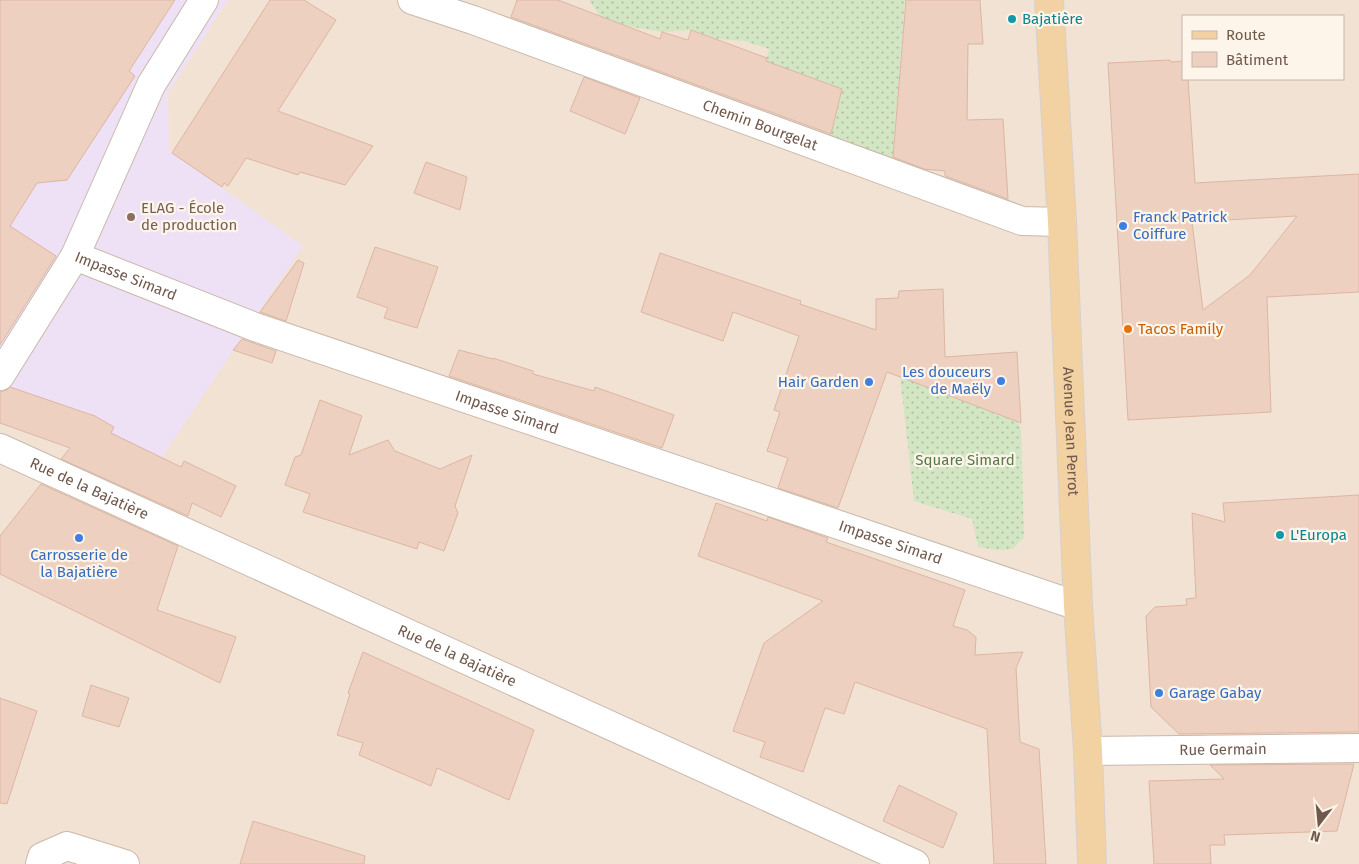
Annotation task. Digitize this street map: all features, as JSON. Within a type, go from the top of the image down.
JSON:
[{"type":"main road","name":"Avenue Jean Perrot","points":[[1048,0],[1062,222],[1078,606],[1088,751],[1092,864]]},
{"type":"street","points":[[75,256],[151,85],[204,0]]},
{"type":"street","name":"Chemin Bourgelat","points":[[412,0],[1022,221],[1062,222]]},
{"type":"street","name":"Impasse Simard","points":[[0,376],[75,256],[255,327],[1078,606]]},
{"type":"street","name":"Rue de la Bajatière","points":[[0,448],[915,864]]},
{"type":"street","name":"Rue Germain","points":[[1088,751],[1359,748]]},
{"type":"street","points":[[41,861],[67,846],[125,864]]},
{"type":"shaded area","points":[[0,0],[1359,0],[1359,864],[0,864]]},
{"type":"shaded area","name":"ELAG - École de production","points":[[0,0],[228,0],[168,93],[169,150],[303,246],[162,457],[141,485],[68,447],[0,423]]},
{"type":"green space","points":[[589,0],[905,0],[892,164],[829,142],[842,89],[766,62],[769,49],[744,41],[717,39],[691,30],[662,32],[621,25],[601,18]]},
{"type":"green space","name":"Square Simard","points":[[900,376],[1018,422],[1021,429],[1024,538],[1012,549],[997,550],[978,547],[972,519],[914,501]]},
{"type":"building","points":[[0,0],[175,0],[129,71],[135,76],[67,180],[37,183],[10,226],[56,256],[0,345]]},
{"type":"building","points":[[270,0],[304,0],[336,20],[278,111],[373,146],[345,185],[300,172],[298,175],[246,158],[228,186],[224,183],[222,187],[172,153]]},
{"type":"building","points":[[517,0],[558,0],[660,39],[662,32],[688,40],[691,30],[767,58],[766,61],[842,89],[831,134],[511,17]]},
{"type":"building","points":[[906,0],[980,0],[983,44],[968,44],[967,120],[1003,119],[1008,199],[945,176],[945,171],[924,169],[893,157]]},
{"type":"building","points":[[1182,61],[1182,80],[1188,80],[1195,183],[1359,174],[1359,292],[1267,297],[1271,412],[1128,420],[1108,63]],"holes":[[[1297,216],[1250,275],[1203,310],[1192,222]]]},
{"type":"building","points":[[584,77],[640,98],[625,134],[570,111]]},
{"type":"building","points":[[426,162],[467,177],[460,210],[414,193]]},
{"type":"building","points":[[375,247],[438,267],[417,328],[384,318],[388,308],[357,297]]},
{"type":"building","points":[[660,253],[801,301],[800,304],[876,330],[876,299],[898,298],[899,291],[943,289],[945,357],[1017,352],[1021,423],[887,372],[838,508],[778,488],[788,458],[767,451],[780,412],[774,410],[799,336],[733,312],[723,341],[641,312]]},
{"type":"building","points":[[298,260],[304,263],[286,321],[260,312]]},
{"type":"building","points":[[242,339],[276,351],[272,363],[233,350]]},
{"type":"building","points":[[459,350],[493,358],[533,371],[533,374],[594,391],[595,387],[674,415],[662,448],[449,376]]},
{"type":"building","points":[[10,387],[95,416],[114,427],[111,433],[181,467],[184,461],[236,486],[221,517],[192,503],[188,516],[61,459],[70,448],[0,423],[0,392]]},
{"type":"building","points":[[320,400],[362,416],[349,455],[388,440],[395,451],[440,469],[472,455],[455,506],[458,513],[444,551],[419,542],[417,549],[303,512],[310,494],[285,485],[295,457],[301,455]]},
{"type":"building","points":[[41,484],[178,546],[157,610],[236,637],[220,683],[0,574],[0,536]]},
{"type":"building","points":[[1359,495],[1359,732],[1179,734],[1151,707],[1146,616],[1155,607],[1187,605],[1186,599],[1196,598],[1192,513],[1225,522],[1223,503]]},
{"type":"building","points":[[716,503],[767,521],[768,517],[828,538],[826,542],[965,590],[953,626],[967,630],[976,637],[975,655],[1023,652],[1016,668],[1020,742],[1039,749],[1046,864],[994,864],[987,729],[855,682],[844,714],[825,708],[803,772],[760,757],[765,742],[733,731],[764,643],[823,601],[698,556]]},
{"type":"building","points":[[363,652],[534,730],[509,800],[437,768],[431,786],[359,755],[363,743],[337,735],[350,694],[348,693]]},
{"type":"building","points":[[91,685],[129,698],[119,727],[82,716]]},
{"type":"building","points":[[0,698],[37,711],[7,804],[0,803]]},
{"type":"building","points":[[1354,764],[1337,831],[1224,835],[1225,845],[1210,845],[1211,864],[1154,864],[1149,781],[1224,779],[1210,765]]},
{"type":"building","points":[[899,785],[957,813],[943,848],[883,821]]},
{"type":"building","points":[[253,821],[365,856],[364,864],[240,864]]},
{"type":"place","name":"Bajatière","points":[[1012,19]]},
{"type":"place","name":"ELAG - École de production","points":[[131,217]]},
{"type":"place","name":"Franck Patrick Coiffure","points":[[1123,226]]},
{"type":"place","name":"Tacos Family","points":[[1128,329]]},
{"type":"place","name":"Les douceurs de Maëly","points":[[1001,381]]},
{"type":"place","name":"Hair Garden","points":[[869,382]]},
{"type":"place","name":"L'Europa","points":[[1280,535]]},
{"type":"place","name":"Carrosserie de la Bajatière","points":[[79,538]]},
{"type":"place","name":"Garage Gabay","points":[[1159,693]]}]
